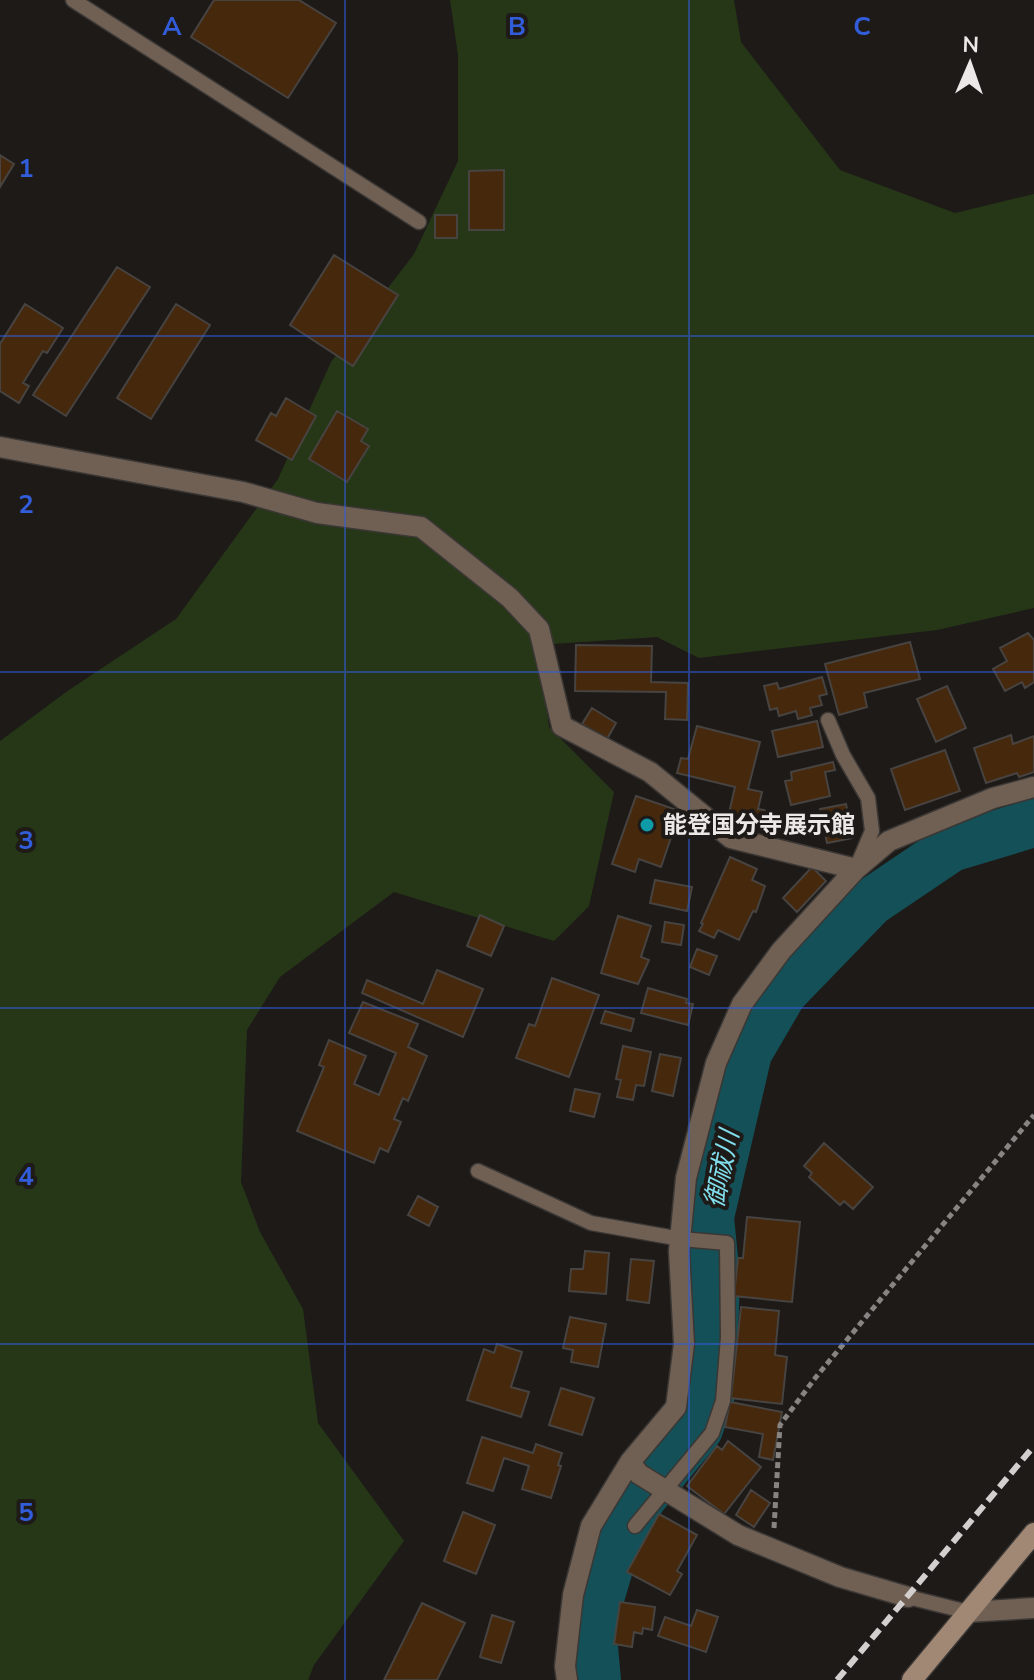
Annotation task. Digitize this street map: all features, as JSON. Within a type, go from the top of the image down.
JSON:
[{"type":"street","points":[[0,447],[243,492],[317,513],[421,527],[510,598],[539,629],[562,726],[650,772],[731,838],[856,869]]},
{"type":"street","points":[[567,1680],[565,1666],[573,1595],[591,1526],[676,1407],[684,1344],[681,1239],[686,1178],[716,1063],[742,1004],[781,951],[856,869],[889,841],[993,798],[1034,787]]},
{"type":"street","points":[[635,1468],[738,1535],[840,1577],[908,1597]]},
{"type":"street","points":[[912,1680],[1034,1533]]},
{"type":"street","points":[[968,1612],[1034,1608]]},
{"type":"lane","points":[[73,0],[419,222]]},
{"type":"lane","points":[[828,720],[843,755],[868,798],[872,831],[856,869]]},
{"type":"lane","points":[[478,1171],[591,1223],[681,1239],[727,1243],[728,1337],[723,1401],[712,1433],[663,1488],[635,1526]]},
{"type":"lane","points":[[908,1597],[968,1612]]},
{"type":"path","points":[[773,1549],[780,1425],[816,1377],[1034,1115]]},
{"type":"green space","points":[[450,0],[734,0],[741,42],[840,170],[955,213],[1034,194],[1034,608],[937,630],[699,658],[657,637],[538,645],[549,727],[614,792],[589,906],[554,941],[394,892],[280,977],[247,1030],[241,1182],[260,1232],[303,1309],[318,1423],[404,1541],[314,1665],[308,1680],[0,1680],[0,741],[69,690],[176,619],[278,479],[331,362],[414,254],[458,161],[458,55]]},
{"type":"building","points":[[214,0],[299,0],[336,23],[288,98],[191,37]]},
{"type":"building","points":[[0,155],[14,164],[0,187]]},
{"type":"building","points":[[504,170],[504,230],[469,230],[469,171]]},
{"type":"building","points":[[435,215],[457,215],[457,238],[435,238]]},
{"type":"building","points":[[334,255],[398,295],[353,366],[290,325]]},
{"type":"building","points":[[117,267],[150,287],[66,416],[33,395]]},
{"type":"building","points":[[25,304],[63,328],[47,353],[43,351],[23,383],[29,386],[19,403],[0,391],[0,344]]},
{"type":"building","points":[[176,304],[210,325],[151,419],[117,398]]},
{"type":"building","points":[[286,398],[316,416],[292,460],[256,440],[271,413],[276,416]]},
{"type":"building","points":[[337,411],[368,429],[361,441],[369,446],[347,482],[309,459]]},
{"type":"building","points":[[1028,633],[1034,640],[1034,682],[1025,688],[1022,682],[1005,691],[993,669],[1007,661],[1000,648]]},
{"type":"building","points":[[910,642],[920,679],[864,693],[867,707],[839,715],[825,664]]},
{"type":"building","points":[[576,645],[652,646],[651,682],[688,683],[687,720],[665,719],[666,692],[575,691]]},
{"type":"building","points":[[822,677],[827,694],[819,696],[822,705],[810,708],[812,715],[798,719],[796,711],[779,716],[777,708],[770,710],[764,686],[777,683],[779,689]]},
{"type":"building","points":[[947,686],[966,728],[936,742],[917,699]]},
{"type":"building","points":[[592,708],[616,723],[607,739],[582,724]]},
{"type":"building","points":[[817,721],[823,747],[778,757],[772,731]]},
{"type":"building","points":[[697,726],[760,742],[748,789],[762,792],[758,809],[769,811],[766,824],[757,822],[756,827],[728,817],[735,787],[677,773],[681,758],[688,759]]},
{"type":"building","points":[[1011,735],[1013,744],[1034,736],[1034,772],[1019,777],[1017,773],[986,783],[974,748]]},
{"type":"building","points":[[945,750],[960,791],[905,810],[891,769]]},
{"type":"building","points":[[833,762],[835,770],[825,772],[830,796],[791,805],[785,781],[792,780],[791,772]]},
{"type":"building","points":[[636,796],[680,811],[661,867],[639,859],[635,872],[612,864]]},
{"type":"building","points":[[846,804],[853,838],[827,843],[820,809]]},
{"type":"building","points":[[730,857],[757,869],[752,880],[765,886],[756,912],[753,911],[739,940],[718,930],[714,938],[699,931]]},
{"type":"building","points":[[812,867],[826,881],[797,912],[783,898]]},
{"type":"building","points":[[655,880],[692,887],[687,911],[650,903]]},
{"type":"building","points":[[480,915],[504,926],[491,956],[467,946]]},
{"type":"building","points":[[618,916],[651,926],[641,957],[649,960],[638,984],[601,973]]},
{"type":"building","points":[[665,922],[684,925],[681,945],[662,942]]},
{"type":"building","points":[[697,949],[717,956],[709,975],[690,967]]},
{"type":"building","points":[[437,970],[483,989],[463,1037],[362,993],[367,980],[423,1004]]},
{"type":"building","points":[[552,978],[599,995],[569,1077],[516,1058],[529,1024],[535,1026]]},
{"type":"building","points":[[648,988],[687,999],[686,1003],[693,1004],[688,1025],[641,1013]]},
{"type":"building","points":[[363,1002],[418,1024],[408,1047],[427,1056],[408,1101],[403,1098],[394,1119],[401,1122],[388,1152],[380,1148],[374,1163],[297,1131],[324,1067],[319,1065],[329,1040],[366,1056],[354,1084],[379,1095],[396,1053],[349,1033]]},
{"type":"building","points":[[605,1011],[634,1019],[631,1031],[601,1023]]},
{"type":"building","points":[[623,1046],[651,1052],[644,1086],[636,1085],[633,1100],[617,1097],[621,1080],[616,1079]]},
{"type":"building","points":[[660,1054],[681,1058],[673,1096],[652,1091]]},
{"type":"building","points":[[575,1089],[600,1094],[594,1117],[570,1111]]},
{"type":"building","points":[[824,1143],[873,1187],[853,1209],[844,1201],[840,1205],[809,1177],[812,1173],[804,1166]]},
{"type":"building","points":[[418,1196],[438,1207],[429,1226],[408,1215]]},
{"type":"building","points":[[747,1217],[800,1222],[792,1302],[734,1296],[738,1258],[743,1258]]},
{"type":"building","points":[[585,1251],[609,1253],[606,1294],[569,1291],[571,1269],[583,1269]]},
{"type":"building","points":[[631,1259],[654,1261],[649,1303],[627,1300]]},
{"type":"building","points":[[741,1307],[779,1311],[775,1355],[787,1357],[782,1404],[731,1398]]},
{"type":"building","points":[[570,1317],[606,1324],[598,1367],[571,1362],[573,1350],[563,1348]]},
{"type":"building","points":[[497,1344],[522,1352],[511,1387],[529,1392],[521,1417],[467,1400],[484,1349],[494,1353]]},
{"type":"building","points":[[561,1388],[594,1398],[582,1435],[549,1425]]},
{"type":"building","points":[[730,1402],[782,1412],[773,1460],[759,1457],[763,1434],[725,1427]]},
{"type":"building","points":[[482,1437],[533,1453],[536,1444],[562,1453],[551,1498],[522,1489],[529,1466],[504,1458],[493,1491],[467,1483]]},
{"type":"building","points":[[728,1441],[761,1467],[724,1514],[687,1486],[717,1446],[722,1450]]},
{"type":"building","points":[[751,1490],[770,1503],[754,1527],[736,1515]]},
{"type":"building","points":[[463,1512],[495,1525],[476,1574],[444,1561]]},
{"type":"building","points":[[659,1514],[697,1535],[677,1571],[682,1574],[670,1595],[627,1572]]},
{"type":"building","points":[[620,1602],[655,1607],[652,1630],[643,1628],[642,1634],[634,1632],[632,1647],[614,1644]]},
{"type":"building","points":[[422,1603],[465,1623],[437,1680],[384,1680]]},
{"type":"building","points":[[697,1610],[718,1617],[706,1652],[658,1636],[665,1617],[691,1626]]},
{"type":"building","points":[[492,1615],[514,1622],[501,1663],[480,1657]]},
{"type":"waterway","name":"御祓川","points":[[597,1680],[592,1626],[617,1541],[643,1497],[699,1429],[712,1391],[716,1279],[710,1217],[748,1053],[783,993],[871,902],[951,848],[1034,823]]},
{"type":"railway","points":[[837,1680],[1034,1446]]},
{"type":"place","name":"能登国分寺展示館","points":[[647,825]]}]
